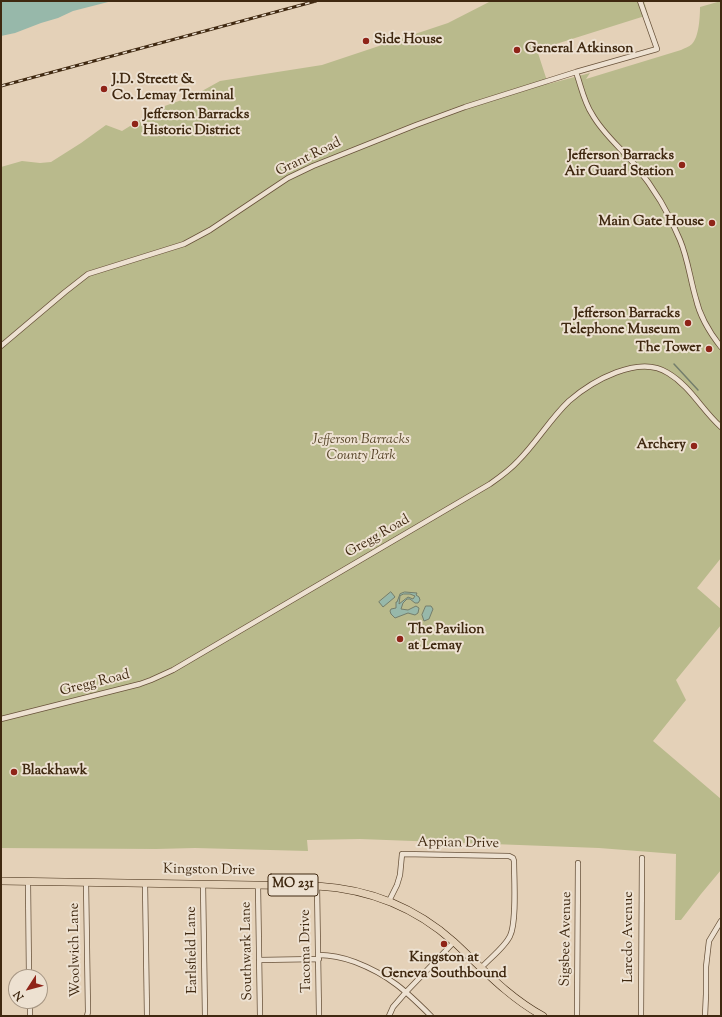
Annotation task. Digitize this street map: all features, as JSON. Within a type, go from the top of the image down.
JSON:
[{"type":"main road","name":"Kingston Drive","points":[[1,881],[318,886],[357,891],[389,901],[420,916],[454,942],[511,995],[542,1016]]},
{"type":"street","name":"Grant Road","points":[[1,346],[88,274],[160,253],[188,242],[210,230],[288,178],[306,169],[440,116],[576,72],[657,48],[640,1]]},
{"type":"street","points":[[576,72],[588,106],[597,122],[646,179],[656,193],[669,217],[683,247],[699,309],[709,330],[721,347]]},
{"type":"street","name":"Gregg Road","points":[[1,719],[140,684],[173,670],[490,484],[511,469],[569,402],[587,388],[620,371],[643,366],[658,368],[668,372],[684,385],[721,427]]},
{"type":"street","name":"Appian Drive","points":[[389,901],[397,885],[402,854],[509,856],[513,858],[514,919],[512,929],[507,940],[481,968]]},
{"type":"street","name":"Laredo Avenue","points":[[641,1016],[642,858]]},
{"type":"street","name":"Sigsbee Avenue","points":[[578,863],[578,1016]]},
{"type":"street","points":[[28,882],[29,969]]},
{"type":"street","name":"Woolwich Lane","points":[[86,882],[87,1016]]},
{"type":"street","points":[[145,883],[147,1016]]},
{"type":"street","name":"Earlsfield Lane","points":[[203,884],[205,1016]]},
{"type":"street","name":"Southwark Lane","points":[[258,885],[260,1016]]},
{"type":"street","name":"Tacoma Drive","points":[[318,886],[319,1016]]},
{"type":"street","points":[[705,1016],[706,967],[709,941],[721,921]]},
{"type":"street","points":[[388,1016],[393,1007],[406,992],[454,942]]},
{"type":"street","points":[[259,960],[319,957],[326,955],[348,960],[375,970],[391,980],[431,1016]]},
{"type":"green space","name":"Jefferson Barracks County Park","points":[[491,1],[644,1],[648,15],[537,50],[548,84],[590,73],[586,79],[688,47],[694,41],[698,32],[700,7],[721,1],[721,558],[697,588],[721,609],[721,625],[676,680],[686,700],[653,741],[721,799],[721,870],[681,920],[675,920],[676,854],[599,848],[360,839],[307,840],[308,851],[195,848],[1,848],[1,167],[22,161],[40,163],[51,162],[106,125],[122,131],[159,108],[193,96],[220,81],[322,65],[448,23]]},
{"type":"shaded area","points":[[1,1],[131,1],[71,15],[1,39]]},
{"type":"shaded area","points":[[391,592],[395,597],[383,607],[379,602]]},
{"type":"shaded area","points":[[405,592],[417,593],[416,595],[420,600],[418,603],[407,599],[403,603],[401,609],[408,610],[416,606],[419,608],[418,613],[415,615],[408,613],[395,618],[391,614],[390,611],[391,609],[396,608],[396,602],[400,594]],"holes":[[[410,594],[415,596],[413,599],[408,597],[399,604],[400,596]]]},
{"type":"shaded area","points":[[426,606],[431,606],[433,609],[429,619],[424,621],[422,615]]},
{"type":"pier","points":[[112,1],[133,1],[132,3],[72,17],[22,38],[1,41],[1,36],[15,33],[58,18],[73,11]]},
{"type":"waterway","points":[[674,364],[698,390]]},
{"type":"railway","points":[[1,86],[316,1]]},
{"type":"place","name":"Side House","points":[[366,41]]},
{"type":"place","name":"General Atkinson","points":[[517,50]]},
{"type":"place","name":"J.D. Streett & Co. Lemay Terminal","points":[[104,89]]},
{"type":"place","name":"Jefferson Barracks Historic District","points":[[135,124]]},
{"type":"place","name":"Jefferson Barracks Air Guard Station","points":[[682,165]]},
{"type":"place","name":"Main Gate House","points":[[712,223]]},
{"type":"place","name":"Jefferson Barracks Telephone Museum","points":[[688,323]]},
{"type":"place","name":"The Tower","points":[[709,349]]},
{"type":"place","name":"Archery","points":[[694,446]]},
{"type":"place","name":"The Pavilion at Lemay","points":[[400,639]]},
{"type":"place","name":"Blackhawk","points":[[14,772]]},
{"type":"place","name":"Kingston at Geneva Southbound","points":[[444,944]]}]
